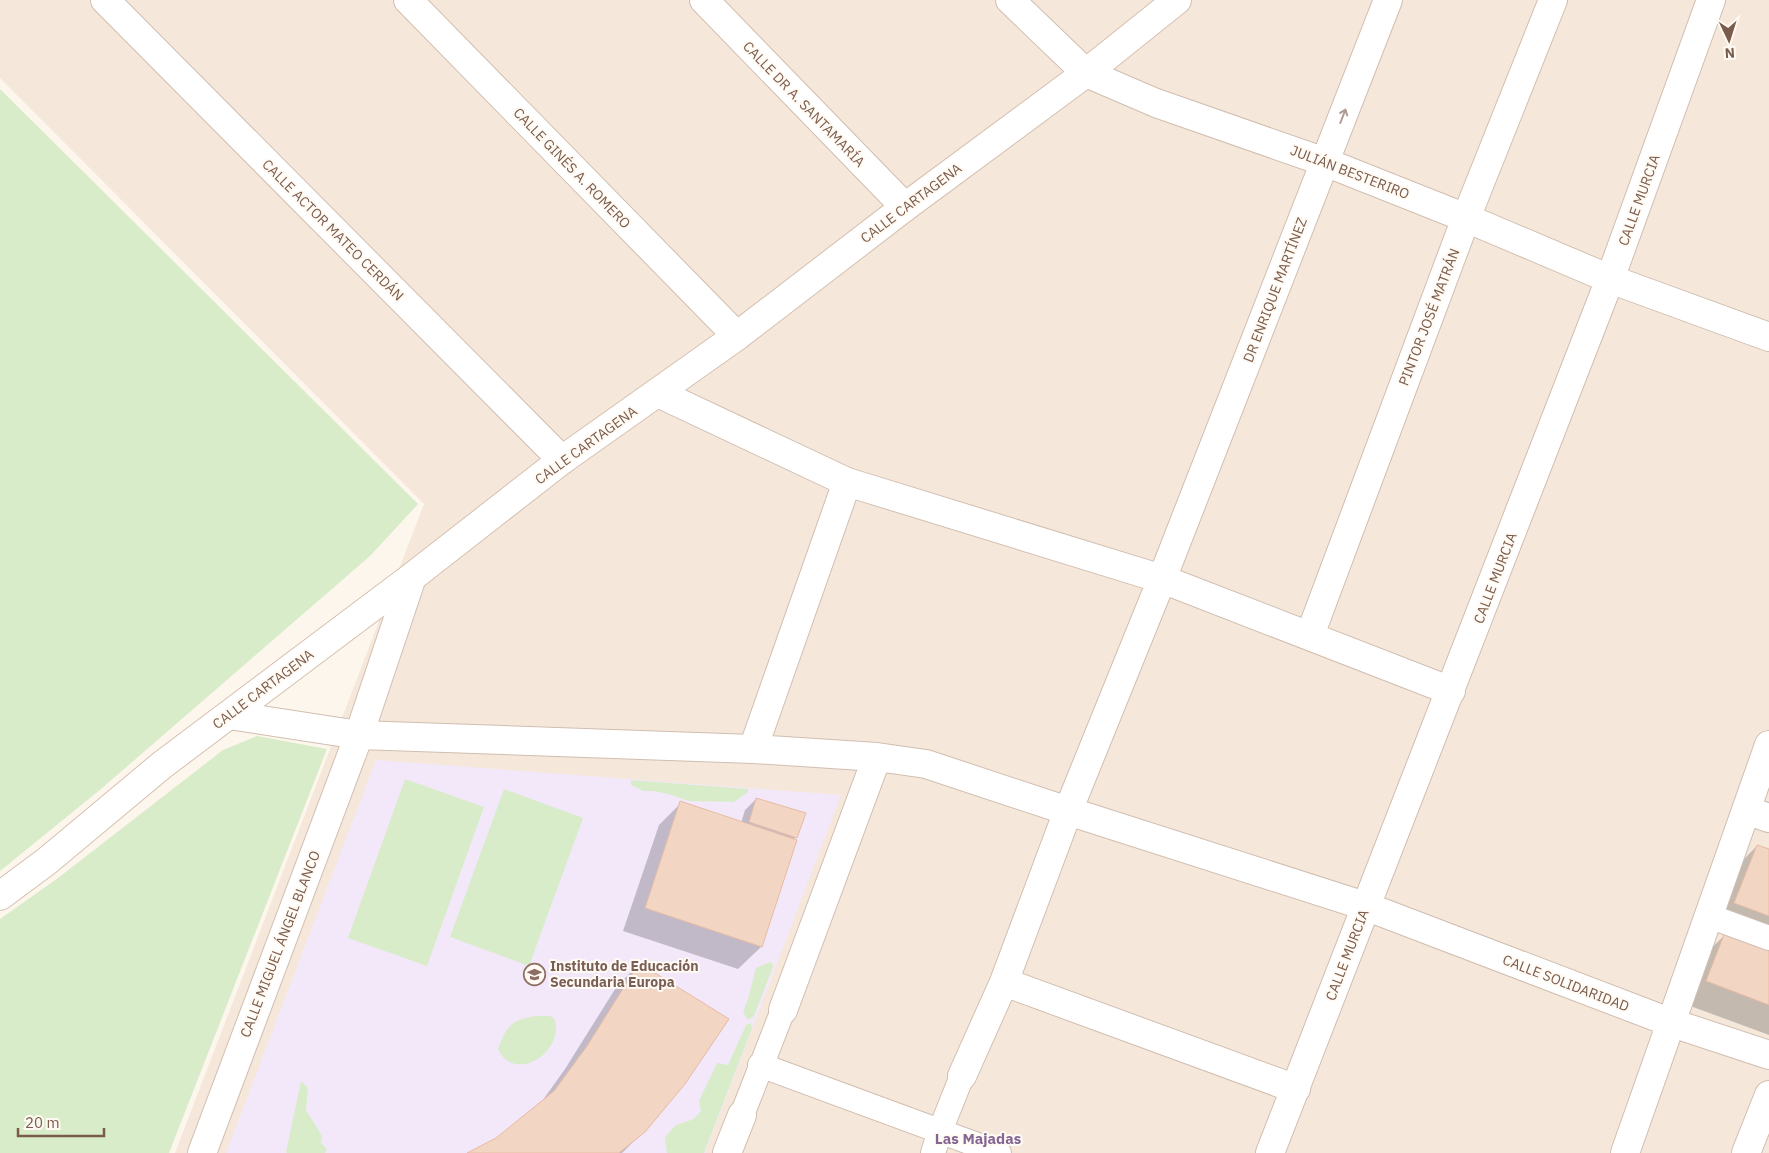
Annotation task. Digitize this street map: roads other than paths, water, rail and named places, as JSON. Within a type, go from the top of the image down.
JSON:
[{"type":"street","name":"CALLE ACTOR MATEO CERDÁN","points":[[105,0],[562,460]]},
{"type":"street","name":"CALLE GINÉS A. ROMERO","points":[[408,0],[737,336]]},
{"type":"street","name":"CALLE DR A. SANTAMARÍA","points":[[704,0],[905,208]]},
{"type":"street","name":"JULIÁN BESTERIRO","points":[[1010,0],[1086,72],[1156,103],[1325,162],[1610,278],[1769,337]]},
{"type":"street","name":"CALLE CARTAGENA","points":[[0,896],[47,861],[162,765],[412,577],[562,460],[737,336],[1086,72],[1177,0]]},
{"type":"street","name":"DR ENRIQUE MARTÍNEZ","points":[[962,1076],[1004,982],[1068,811],[1162,579],[1388,0]]},
{"type":"street","name":"PINTOR JOSÉ MATRÁN","points":[[1310,635],[1466,218],[1552,0]]},
{"type":"street","name":"CALLE MURCIA","points":[[1270,1153],[1610,278],[1711,0]]},
{"type":"street","points":[[658,393],[847,482],[1162,579],[1451,691]]},
{"type":"street","points":[[753,749],[847,482]]},
{"type":"street","name":"CALLE MIGUEL ÁNGEL BLANCO","points":[[202,1153],[359,735],[412,577]]},
{"type":"street","name":"CALLE SOLIDARIDAD","points":[[229,715],[359,735],[753,749],[877,758],[926,764],[1365,906],[1672,1023],[1769,1056]]},
{"type":"street","points":[[1625,1153],[1709,916],[1758,814],[1769,745]]},
{"type":"street","points":[[726,1153],[783,1010],[877,758]]},
{"type":"street","points":[[1709,916],[1769,938]]},
{"type":"street","points":[[1004,982],[1296,1089]]},
{"type":"street","points":[[760,1065],[936,1142],[999,1153]]},
{"type":"street","points":[[936,1142],[962,1076]]},
{"type":"street","points":[[1746,1153],[1769,1095]]},
{"type":"place","name":"Instituto de Educación Secundaria Europa","points":[[534,974]]},
{"type":"district","name":"Las Majadas","points":[[978,1139]]}]
